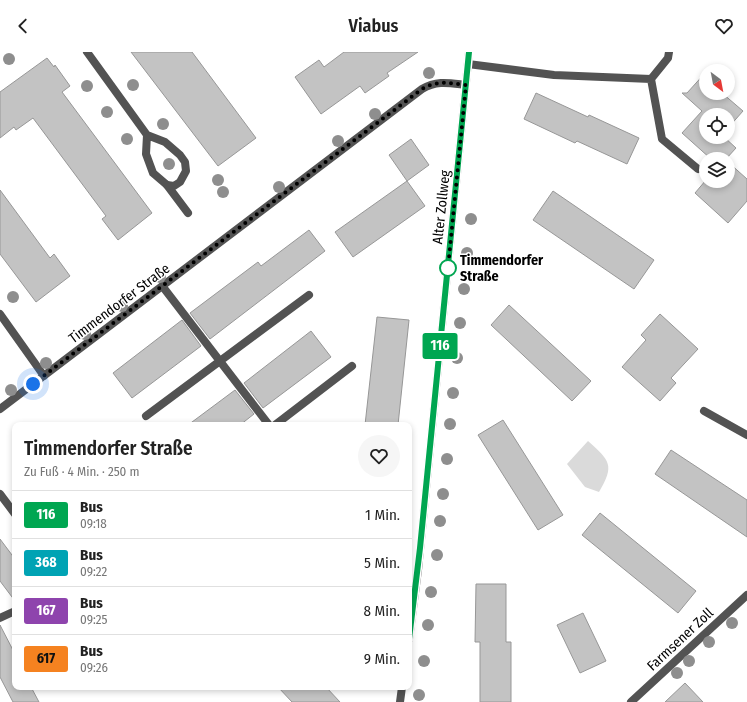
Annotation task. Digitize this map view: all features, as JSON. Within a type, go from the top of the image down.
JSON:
[{"type":"street","points":[[87,52],[147,135],[165,142],[175,149],[185,162],[186,171],[183,179],[174,186],[166,185]]},
{"type":"street","name":"Alter Zollweg","points":[[412,592],[469,52]]},
{"type":"street","points":[[669,52],[668,58],[651,79],[662,139],[698,169]]},
{"type":"street","points":[[468,64],[554,75],[651,79]]},
{"type":"street","name":"Timmendorfer Straße","points":[[0,409],[422,89],[433,83],[440,82],[466,85]]},
{"type":"street","points":[[147,135],[146,154],[153,173],[166,185],[188,213]]},
{"type":"street","points":[[163,286],[267,422]]},
{"type":"street","points":[[146,416],[309,295]]},
{"type":"street","points":[[0,314],[44,376]]},
{"type":"street","points":[[279,422],[352,366]]},
{"type":"street","points":[[704,411],[747,435]]},
{"type":"street","points":[[0,494],[12,510]]},
{"type":"street","name":"Farmsener Zoll","points":[[631,702],[747,595]]},
{"type":"street","points":[[0,618],[12,612]]},
{"type":"street","points":[[400,702],[402,690]]},
{"type":"shaded area","points":[[588,441],[601,454],[608,464],[607,475],[599,492],[585,487],[567,464]]},
{"type":"building","points":[[131,52],[192,52],[256,138],[218,166]]},
{"type":"building","points":[[344,52],[418,52],[387,73],[389,76],[365,93],[360,86],[321,114],[295,77],[319,60],[324,67]]},
{"type":"building","points":[[47,58],[54,67],[55,65],[70,86],[62,92],[152,213],[118,240],[102,219],[106,216],[33,118],[16,130],[14,127],[0,138],[0,92]]},
{"type":"building","points":[[699,80],[699,100],[730,100],[743,111],[735,120],[735,108],[699,108],[682,93],[687,93]]},
{"type":"building","points":[[536,93],[639,138],[627,164],[577,141],[575,143],[524,119]]},
{"type":"building","points":[[699,114],[699,144],[732,144],[736,148],[732,152],[703,152],[682,133]]},
{"type":"building","points":[[411,139],[429,165],[407,181],[389,155]]},
{"type":"building","points":[[735,168],[747,179],[747,201],[728,223],[695,193],[699,188],[735,188]]},
{"type":"building","points":[[407,181],[425,206],[353,257],[335,232]]},
{"type":"building","points":[[0,190],[50,258],[54,254],[70,276],[36,302],[0,254]]},
{"type":"building","points":[[553,191],[654,260],[634,289],[533,220]]},
{"type":"building","points":[[309,230],[325,251],[210,339],[190,313],[258,262],[261,266]]},
{"type":"building","points":[[509,305],[591,381],[572,401],[491,325]]},
{"type":"building","points":[[660,314],[698,349],[671,378],[676,383],[660,401],[622,367],[646,340],[641,335]]},
{"type":"building","points":[[377,317],[409,320],[398,422],[365,422]]},
{"type":"building","points":[[182,320],[201,346],[132,398],[113,373]]},
{"type":"building","points":[[311,331],[331,357],[263,408],[244,383]]},
{"type":"building","points":[[235,390],[254,414],[244,422],[192,422]]},
{"type":"building","points":[[503,420],[563,515],[538,530],[478,435]]},
{"type":"building","points":[[671,450],[747,500],[747,537],[655,474]]},
{"type":"building","points":[[600,513],[696,591],[678,613],[582,535]]},
{"type":"building","points":[[0,539],[12,555],[12,597],[0,581]]},
{"type":"building","points":[[476,584],[506,584],[506,642],[511,642],[511,702],[480,702],[480,642],[475,642]]},
{"type":"building","points":[[583,613],[606,661],[580,673],[557,625]]},
{"type":"building","points":[[0,625],[12,648],[12,690],[33,690],[39,702],[13,702],[0,677]]},
{"type":"building","points":[[685,683],[703,702],[665,702]]},
{"type":"building","points":[[281,690],[329,690],[340,702],[292,702]]},
{"type":"bus line","name":"116","points":[[412,619],[416,592],[469,52]]},
{"type":"place","name":"Timmendorfer Straße","points":[[448,268]]},
{"type":"route","points":[[33,384],[422,89],[433,83],[440,82],[466,85],[448,268]]}]
